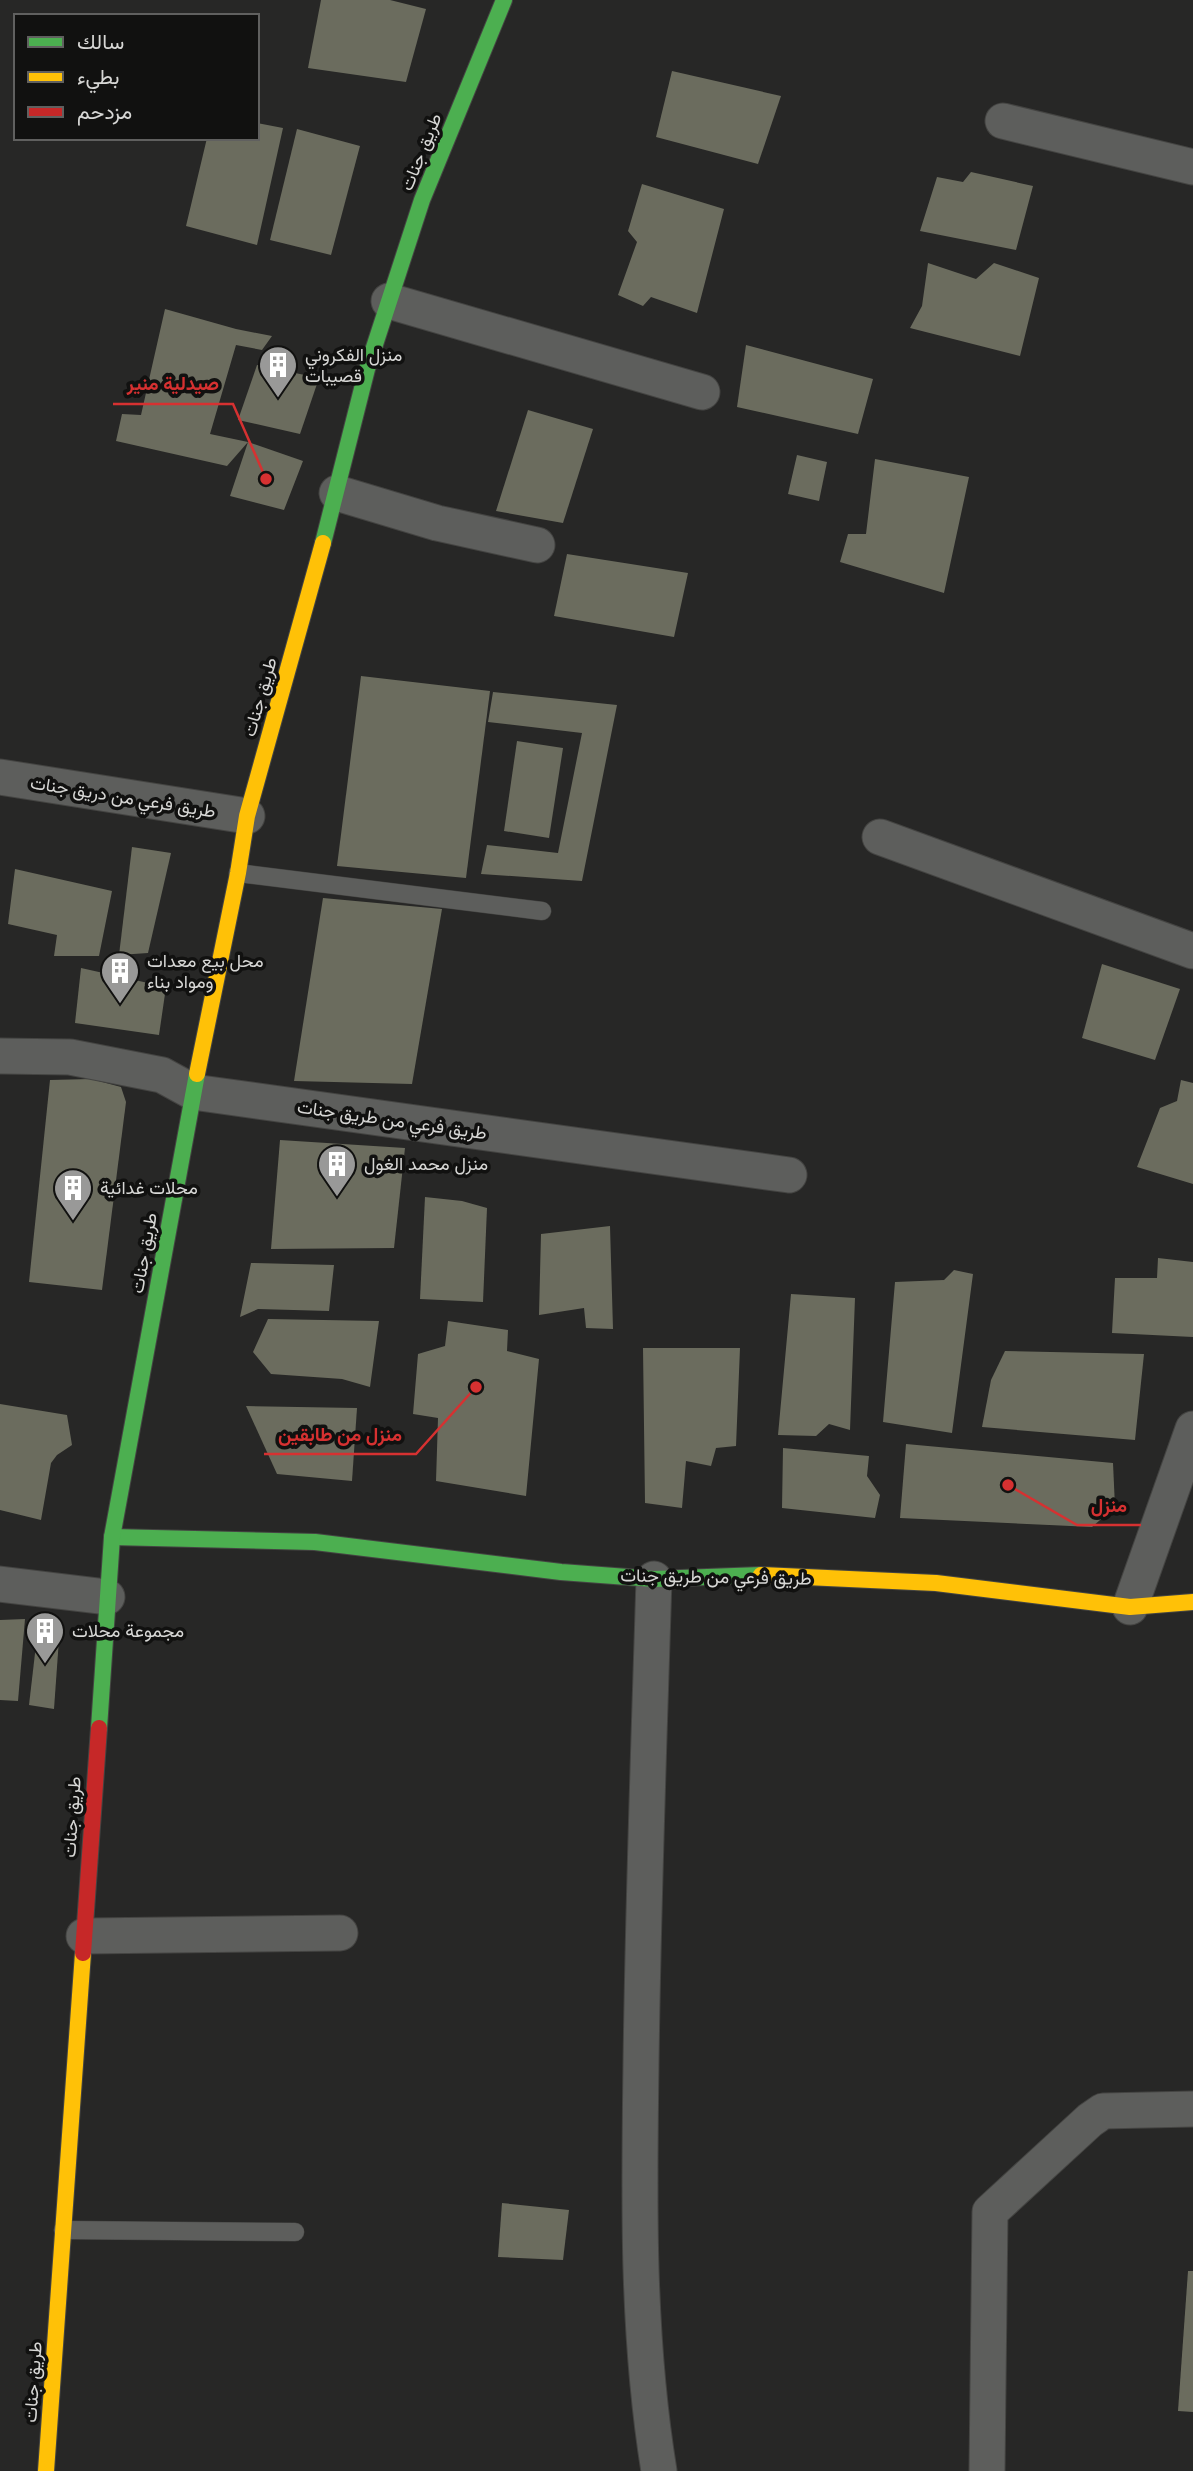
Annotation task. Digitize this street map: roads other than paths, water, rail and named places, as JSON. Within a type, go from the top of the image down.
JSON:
[{"type":"street","name":"طريق جنات","points":[[46,2471],[112,1537],[193,1092],[239,873],[247,816],[337,493],[367,369],[422,200],[504,0]]},
{"type":"street","points":[[1003,121],[1193,167]]},
{"type":"street","points":[[389,301],[702,392]]},
{"type":"street","points":[[337,493],[437,523],[537,545]]},
{"type":"street","name":"طريق فرعي من دريق جنات","points":[[0,777],[247,816]]},
{"type":"street","points":[[880,837],[1193,951]]},
{"type":"street","name":"طريق فرعي من طريق جنات","points":[[0,1055],[70,1057],[162,1075],[193,1092],[789,1175]]},
{"type":"street","points":[[1130,1607],[1193,1429]]},
{"type":"street","name":"طريق فرعي من طريق جنات","points":[[112,1537],[315,1542],[561,1572],[654,1579],[771,1575],[936,1583],[1130,1607],[1193,1601]]},
{"type":"street","points":[[654,1579],[639,2195],[641,2316],[659,2471]]},
{"type":"street","points":[[0,1584],[107,1597]]},
{"type":"street","points":[[83,1936],[340,1933]]},
{"type":"street","points":[[986,2471],[989,2212],[1103,2111],[1193,2109]]},
{"type":"lane","points":[[239,873],[542,911]]},
{"type":"lane","points":[[63,2231],[295,2232]]},
{"type":"place","name":"منزل الفكروني قصيبات","points":[[278,399]]},
{"type":"place","name":"صيدلية منير","points":[[266,479]]},
{"type":"place","name":"محل بيع معدات ومواد بناء","points":[[120,1005]]},
{"type":"place","name":"منزل محمد الغول","points":[[337,1198]]},
{"type":"place","name":"محلات غدائية","points":[[73,1222]]},
{"type":"place","name":"منزل من طابقين","points":[[476,1387]]},
{"type":"place","name":"منزل","points":[[1008,1485]]},
{"type":"place","name":"مجموعة محلات","points":[[45,1665]]}]
